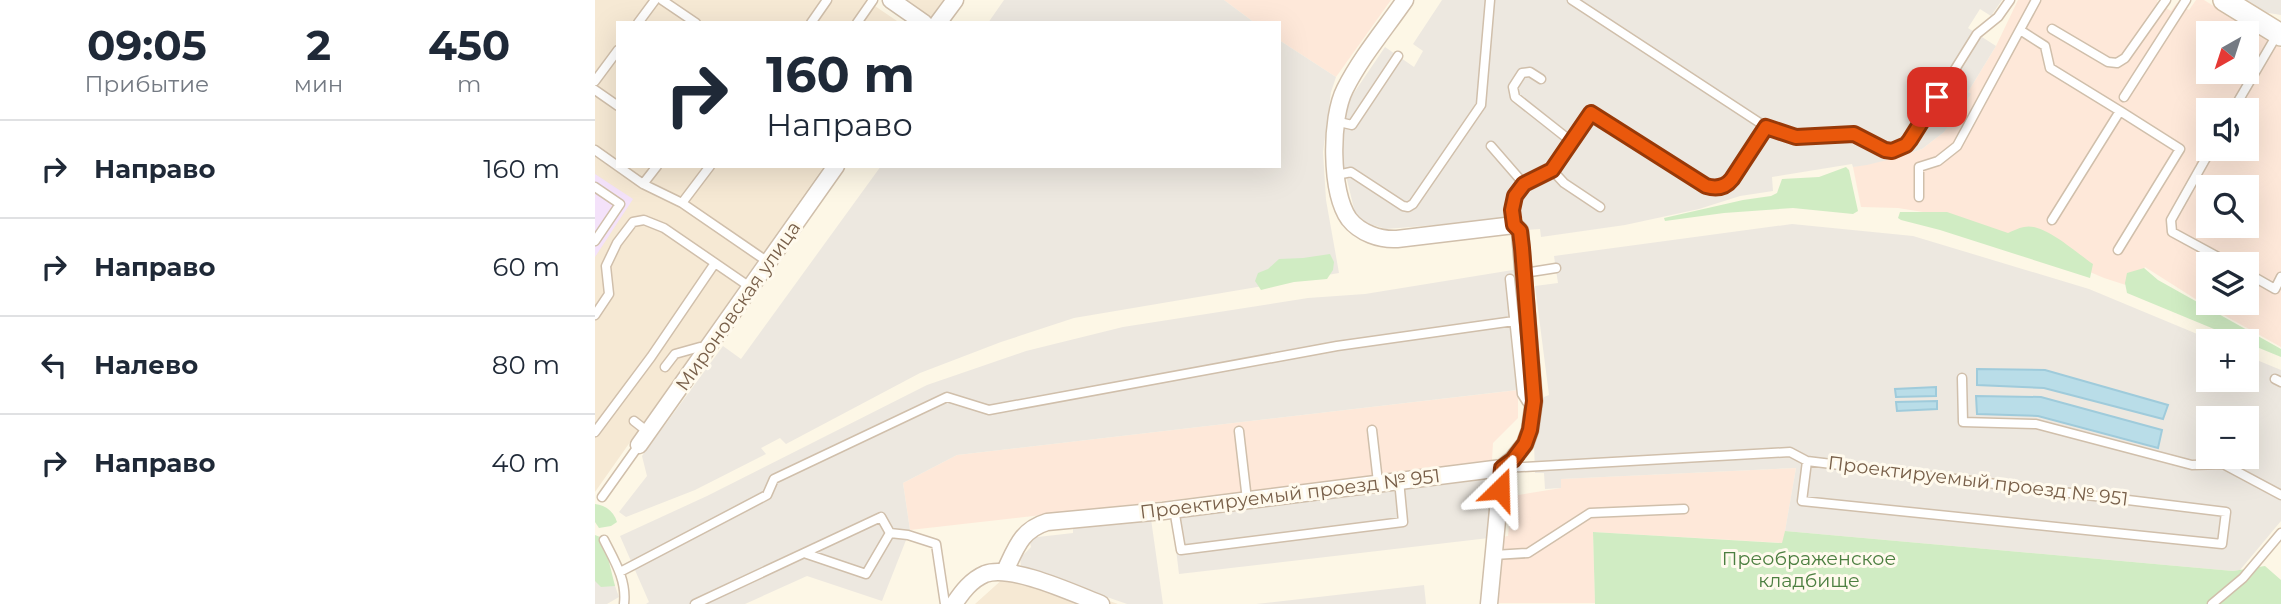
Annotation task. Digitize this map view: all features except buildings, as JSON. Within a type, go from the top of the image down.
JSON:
[{"type":"street","points":[[891,0],[921,21]]},
{"type":"street","points":[[940,21],[955,0]]},
{"type":"street","points":[[1405,0],[1345,89],[1335,121],[1334,152],[1337,175],[1342,204],[1348,218],[1359,228],[1382,238],[1397,239],[1514,225],[1520,231],[1517,276],[1534,401],[1529,444],[1502,468],[1489,604]]},
{"type":"street","points":[[2224,0],[2276,31]]},
{"type":"street","name":"Мироновская улица","points":[[644,438],[836,168]]},
{"type":"street","name":"Проектируемый проезд № 951","points":[[1005,571],[1033,527],[1047,522],[1167,512],[1378,482],[1502,468]]},
{"type":"street","points":[[954,604],[966,587],[985,574],[1005,571],[1101,604]]},
{"type":"lane","points":[[639,21],[655,0]]},
{"type":"lane","points":[[662,0],[693,21]]},
{"type":"lane","points":[[812,21],[827,0]]},
{"type":"lane","points":[[858,21],[873,0]]},
{"type":"lane","points":[[1337,175],[1351,172],[1403,206],[1413,204],[1481,105],[1490,0]]},
{"type":"lane","points":[[1571,0],[1766,127],[1796,137],[1854,134],[1885,150],[1899,149],[1910,140],[1977,34],[1999,18],[2010,0]]},
{"type":"lane","points":[[1919,197],[1919,167],[1938,160],[1957,146],[2036,0]]},
{"type":"lane","points":[[2052,29],[2108,62],[2117,63],[2125,58],[2166,0]]},
{"type":"lane","points":[[2124,97],[2186,0]]},
{"type":"lane","points":[[2020,30],[2045,46],[2050,68],[2181,149],[2118,250]]},
{"type":"lane","points":[[2240,98],[2276,31]]},
{"type":"lane","points":[[1630,52],[1636,42]]},
{"type":"lane","points":[[595,81],[616,53]]},
{"type":"lane","points":[[1335,121],[1352,125],[1398,57]]},
{"type":"lane","points":[[1541,79],[1530,72],[1523,73],[1513,87],[1515,97],[1572,142]]},
{"type":"lane","points":[[595,90],[616,105]]},
{"type":"lane","points":[[1514,225],[1515,196],[1524,184],[1552,170],[1593,109],[1706,186],[1717,188],[1728,184],[1766,127]]},
{"type":"lane","points":[[2052,220],[2120,111]]},
{"type":"lane","points":[[1491,146],[1524,184]]},
{"type":"lane","points":[[595,150],[616,165]]},
{"type":"lane","points":[[2204,161],[2171,220],[2172,232],[2209,252]]},
{"type":"lane","points":[[620,168],[643,184],[683,203],[768,262]]},
{"type":"lane","points":[[643,184],[655,168]]},
{"type":"lane","points":[[683,203],[706,168]]},
{"type":"lane","points":[[1552,170],[1564,183],[1600,207]]},
{"type":"lane","points":[[595,187],[620,204],[595,242]]},
{"type":"lane","points":[[595,315],[609,294],[606,265],[617,243],[633,222],[644,220],[664,228],[750,288]]},
{"type":"lane","points":[[595,432],[651,357],[715,262]]},
{"type":"lane","points":[[1534,401],[1527,402],[1522,394],[1514,321],[1517,276],[1556,268]]},
{"type":"lane","points":[[2275,289],[2281,277]]},
{"type":"lane","points":[[2259,280],[2275,289],[2281,297]]},
{"type":"lane","points":[[621,572],[767,495],[774,479],[947,397],[989,410],[1337,346],[1514,321]]},
{"type":"lane","points":[[665,367],[675,354],[699,347],[705,351]]},
{"type":"lane","points":[[1962,378],[1963,422],[2036,424],[2192,465],[2223,464],[2281,495]]},
{"type":"lane","points":[[602,497],[644,438],[634,421]]},
{"type":"lane","points":[[1372,430],[1378,482]]},
{"type":"lane","points":[[1239,431],[1247,500]]},
{"type":"lane","name":"Проектируемый проезд № 951","points":[[1502,468],[1790,452],[1807,461],[2226,512],[2221,544],[1802,501],[1807,461]]},
{"type":"lane","points":[[1167,512],[1181,550],[1403,522],[1399,480]]},
{"type":"lane","points":[[1494,555],[1528,553],[1590,513],[1684,509]]},
{"type":"lane","points":[[698,603],[881,517],[890,533]]},
{"type":"lane","points":[[804,552],[866,574],[890,533]]},
{"type":"lane","points":[[890,533],[908,535],[936,544],[945,604]]},
{"type":"lane","points":[[2212,604],[2242,578],[2281,533]]},
{"type":"lane","points":[[604,540],[621,572],[624,604]]},
{"type":"shaded area","points":[[595,0],[866,0],[897,21],[616,21],[616,168],[823,168],[595,492]]},
{"type":"shaded area","points":[[903,0],[944,0],[930,19]]},
{"type":"shaded area","points":[[1004,0],[1224,0],[1252,21],[989,21]]},
{"type":"shaded area","points":[[1224,0],[1391,0],[1336,77],[1281,41],[1281,21],[1252,21]]},
{"type":"shaded area","points":[[1442,0],[2002,0],[1991,16],[1980,9],[1968,28],[1996,46],[1968,92],[1971,94],[1944,132],[1922,149],[1867,165],[1853,167],[1852,164],[1772,177],[1773,191],[1740,196],[1699,209],[1625,225],[1541,237],[1540,229],[1525,230],[1523,218],[1386,229],[1366,223],[1355,213],[1341,155],[1347,103],[1385,47],[1414,67],[1423,51],[1413,44]]},
{"type":"shaded area","points":[[2018,0],[2158,0],[2157,2],[2171,11],[2177,3],[2189,10],[2196,0],[2204,0],[2238,21],[2196,21],[2196,84],[2259,84],[2259,34],[2281,48],[2281,347],[2259,335],[2259,329],[2249,329],[2224,315],[2259,315],[2259,252],[2196,252],[2196,299],[2145,267],[2132,287],[1948,216],[1898,208],[1861,207],[1853,167],[1922,149],[1944,132],[1957,111],[1960,112],[1970,94],[1968,92],[1996,46]]},
{"type":"shaded area","points":[[2239,0],[2281,0],[2281,15],[2257,11]]},
{"type":"shaded area","points":[[1281,41],[1336,77],[1331,92],[1323,152],[1326,200],[1339,273],[1074,318],[1001,342],[920,373],[786,444],[780,438],[761,448],[766,454],[695,490],[626,517],[619,512],[647,476],[642,456],[723,346],[741,359],[880,168],[1281,168]]},
{"type":"shaded area","points":[[595,174],[633,199],[595,257]]},
{"type":"shaded area","points":[[1792,224],[1913,236],[2089,289],[2196,334],[2196,392],[2259,392],[2259,361],[2281,370],[2281,521],[2240,570],[2233,571],[1785,531],[1796,468],[1561,479],[1561,488],[1545,489],[1544,473],[1535,473],[1534,443],[1537,425],[1544,397],[1549,395],[1535,286],[1558,283],[1554,256]]},
{"type":"shaded area","points":[[1519,269],[1527,389],[957,455],[903,483],[910,530],[882,601],[807,576],[745,604],[646,604],[649,602],[620,536],[707,496],[927,385],[1026,351],[1123,327],[1308,298],[1365,294]]},
{"type":"shaded area","points":[[1518,390],[1518,418],[1493,443],[1492,460],[910,530],[903,483],[957,455]]},
{"type":"shaded area","points":[[1796,468],[1783,543],[1593,532],[1595,603],[1496,603],[1500,537],[1508,536],[1512,496],[1561,488],[1560,479]]},
{"type":"shaded area","points":[[1477,474],[1493,490],[1489,538],[1179,574],[1172,516]]},
{"type":"shaded area","points":[[1151,519],[1163,604],[1127,604],[1021,567],[1020,558],[1031,547],[1029,538],[1073,533],[1073,523]]},
{"type":"shaded area","points":[[599,542],[619,597],[607,604],[595,604],[595,543]]},
{"type":"shaded area","points":[[1015,568],[1118,604],[975,604]]},
{"type":"shaded area","points":[[1424,585],[1426,604],[1256,604]]},
{"type":"green space","points":[[1846,167],[1849,170],[1858,211],[1853,214],[1793,208],[1665,221],[1664,218],[1771,196],[1777,193],[1782,179],[1819,177]]},
{"type":"green space","points":[[1900,212],[1947,212],[2008,233],[2024,227],[2041,229],[2093,264],[2090,278],[1901,220],[1898,218]]},
{"type":"green space","points":[[1330,254],[1334,262],[1333,270],[1327,279],[1294,282],[1261,290],[1255,281],[1258,273],[1268,269],[1279,259]]},
{"type":"green space","points":[[2144,268],[2158,280],[2196,301],[2196,315],[2220,315],[2245,329],[2214,329],[2127,293],[2127,273]]},
{"type":"green space","points":[[2259,337],[2281,349],[2281,357],[2259,348]]},
{"type":"green space","points":[[595,504],[609,510],[617,522],[599,528],[595,522]]},
{"type":"green space","name":"Преображенское кладбище","points":[[1785,531],[2233,571],[2265,566],[2281,580],[2281,604],[1595,604],[1593,532],[1782,543]]},
{"type":"green space","points":[[595,535],[600,537],[599,542],[608,558],[615,586],[601,587],[595,581]]},
{"type":"water","points":[[1977,369],[2045,370],[2168,405],[2163,419],[2044,388],[1977,385]]},
{"type":"water","points":[[1936,387],[1936,396],[1896,397],[1895,389]]},
{"type":"water","points":[[1976,396],[2041,397],[2162,430],[2158,448],[2038,416],[1977,414]]},
{"type":"water","points":[[1937,401],[1937,409],[1897,411],[1896,402]]},
{"type":"route","points":[[1500,489],[1502,468],[1513,460],[1525,444],[1534,401],[1522,248],[1520,231],[1514,225],[1513,203],[1518,189],[1530,180],[1546,175],[1558,164],[1591,113],[1706,186],[1717,188],[1728,184],[1766,127],[1789,136],[1804,138],[1854,134],[1892,151],[1906,145],[1937,97]]}]
